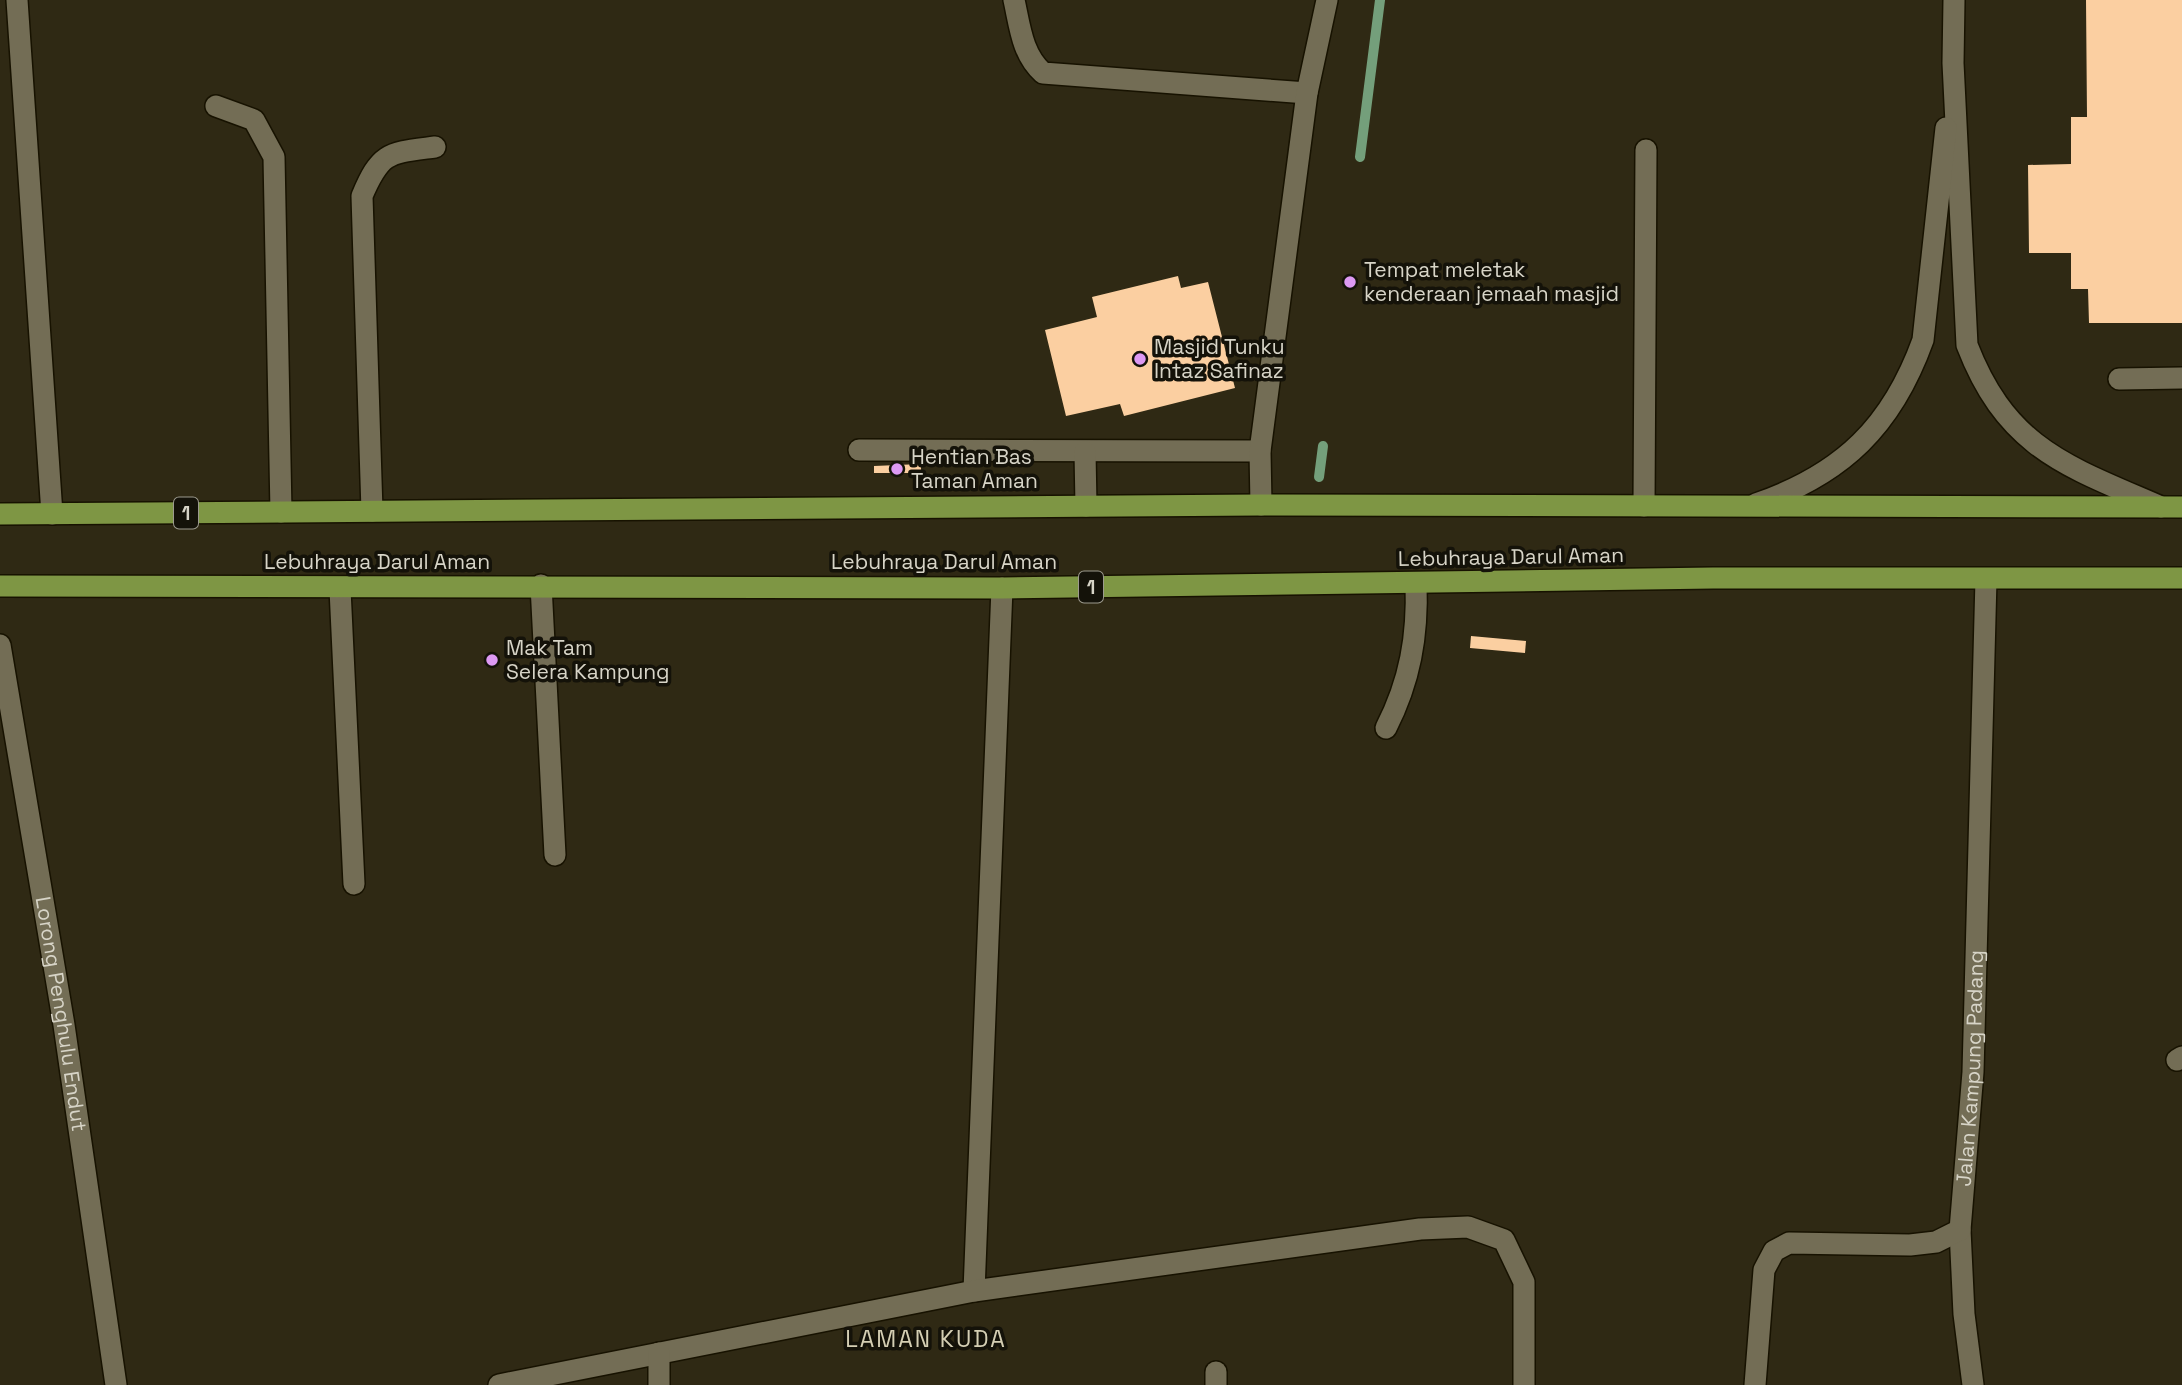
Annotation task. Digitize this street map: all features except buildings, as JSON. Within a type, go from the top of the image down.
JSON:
[{"type":"highway","name":"1","points":[[0,514],[1261,505],[2171,508]]},
{"type":"highway","name":"Lebuhraya Darul Aman","points":[[0,586],[340,589],[541,585],[1002,588],[1713,578],[2182,578]]},
{"type":"street","points":[[17,0],[52,514]]},
{"type":"street","points":[[1014,0],[1023,41],[1031,62],[1043,73],[1307,93]]},
{"type":"street","points":[[1261,505],[1260,451],[1307,93],[1327,0]]},
{"type":"street","points":[[1954,0],[1953,63],[1967,345],[1979,376],[1998,406],[2025,435],[2060,463],[2171,508]]},
{"type":"street","points":[[1750,506],[1809,483],[1859,446],[1880,423],[1912,370],[1923,340],[1953,63]]},
{"type":"street","points":[[216,106],[254,120],[274,157],[282,512]]},
{"type":"street","points":[[372,511],[362,196],[373,170],[391,153],[435,147]]},
{"type":"street","points":[[1644,506],[1646,150]]},
{"type":"street","points":[[2119,379],[2182,378]]},
{"type":"street","points":[[859,450],[1260,451]]},
{"type":"street","points":[[1085,452],[1086,506]]},
{"type":"street","name":"Jalan Kampung Padang","points":[[1973,1385],[1964,1314],[1959,1230],[1973,1072],[1986,579]]},
{"type":"street","points":[[1386,729],[1411,668],[1417,614],[1416,583]]},
{"type":"street","points":[[541,585],[555,855]]},
{"type":"street","points":[[974,1291],[1002,588]]},
{"type":"street","points":[[340,589],[354,884]]},
{"type":"street","name":"Lorong Penghulu Endut","points":[[0,645],[64,1025],[116,1385]]},
{"type":"street","points":[[499,1385],[974,1291],[1420,1228],[1468,1227],[1504,1240],[1524,1282],[1524,1385]]},
{"type":"street","points":[[1755,1385],[1764,1270],[1774,1251],[1789,1242],[1936,1242],[1959,1230]]},
{"type":"street","points":[[659,1353],[659,1385]]},
{"type":"waterway","points":[[1360,157],[1380,0]]},
{"type":"waterway","points":[[1319,477],[1323,446]]},
{"type":"place","name":"Tempat meletak kenderaan jemaah masjid","points":[[1350,282]]},
{"type":"place","name":"Masjid Tunku Intaz Safinaz","points":[[1140,359]]},
{"type":"place","name":"Hentian Bas Taman Aman","points":[[897,469]]},
{"type":"place","name":"Mak Tam Selera Kampung","points":[[492,660]]},
{"type":"district","name":"LAMAN KUDA","points":[[926,1339]]}]
